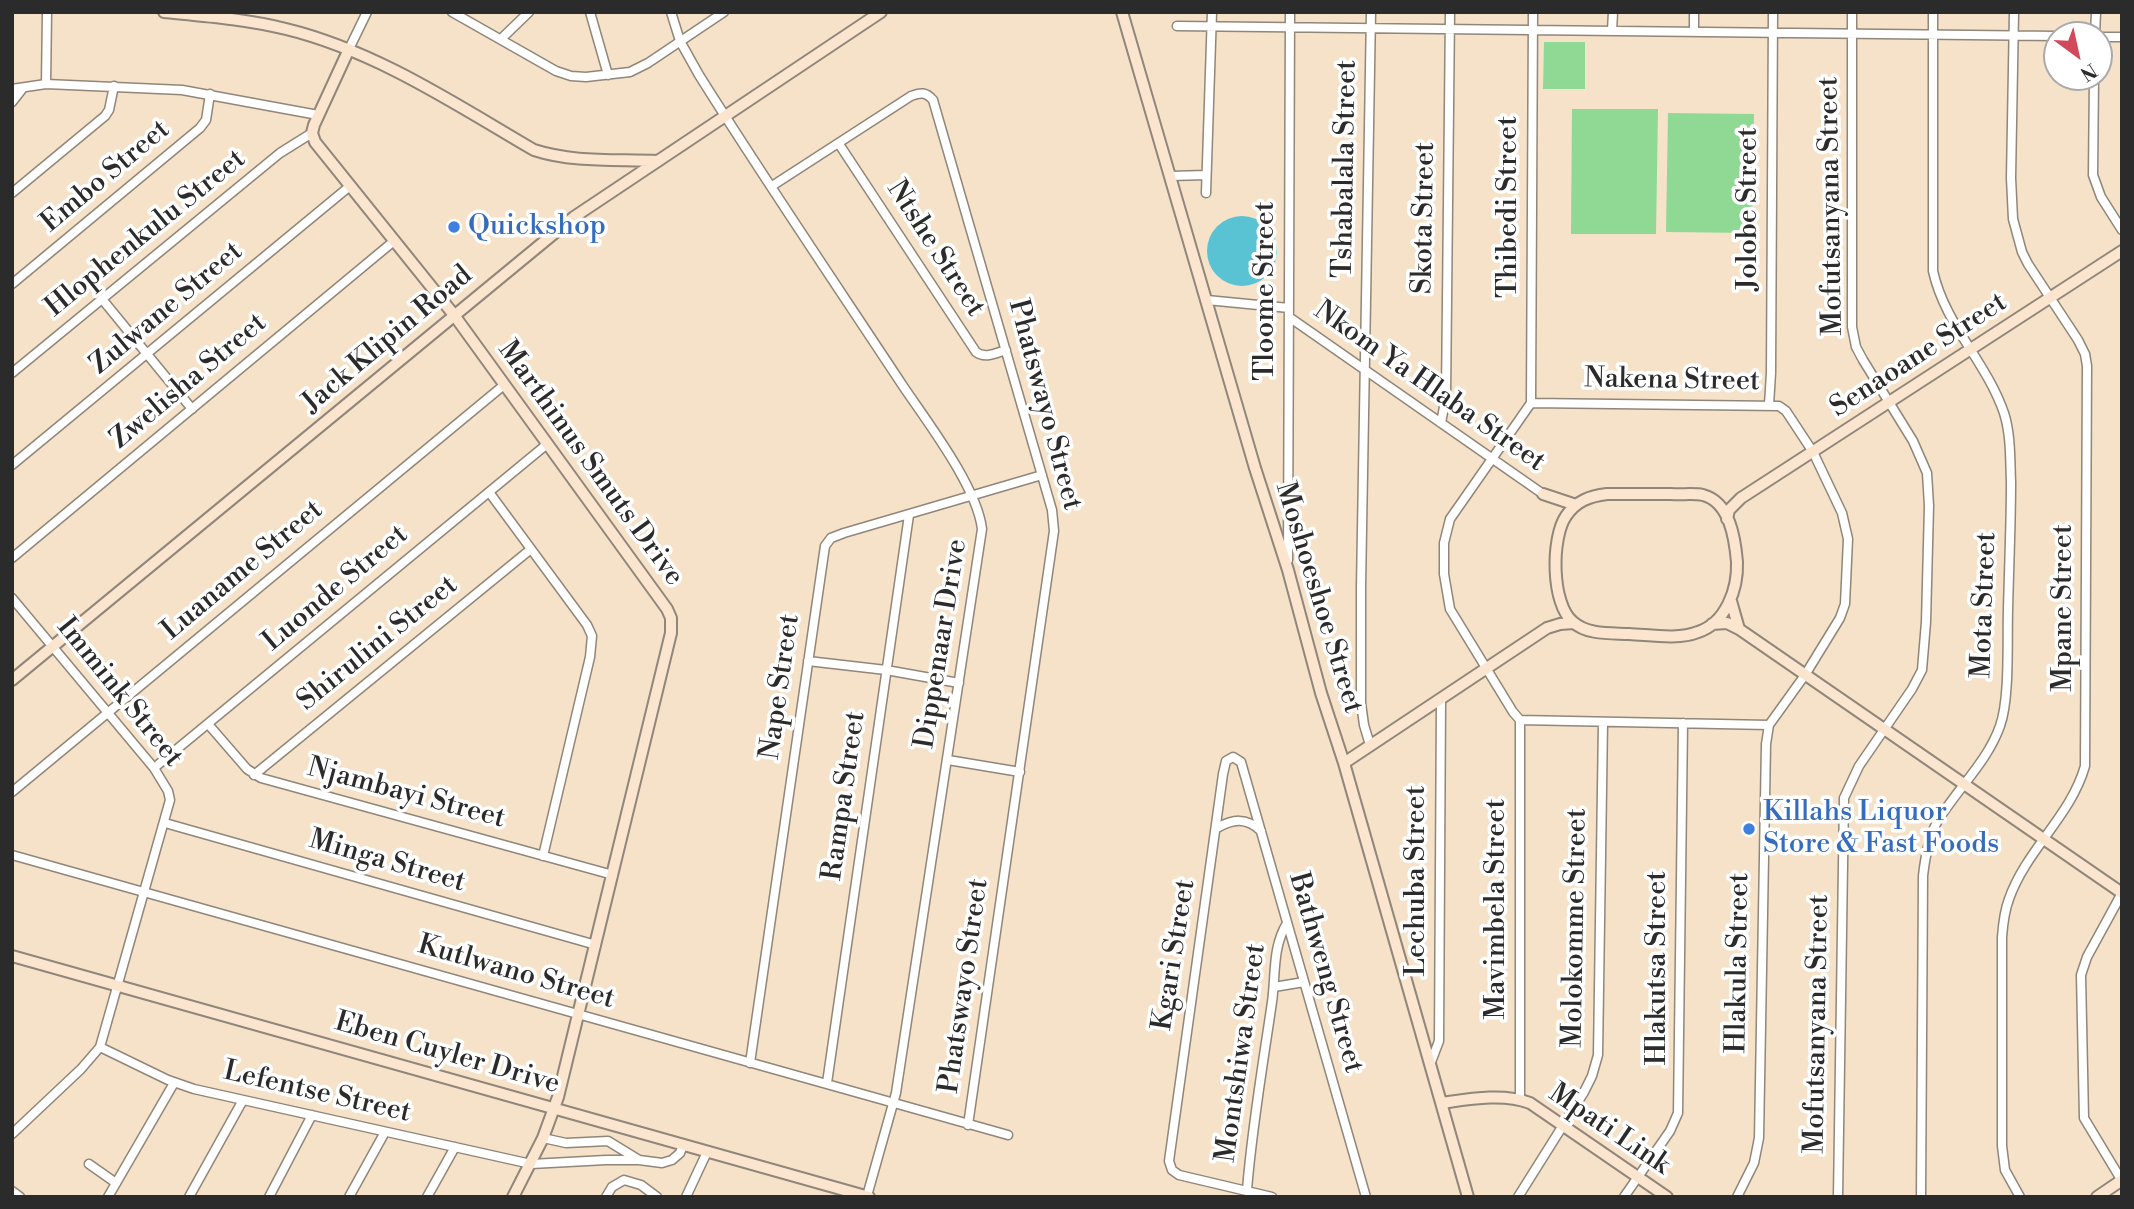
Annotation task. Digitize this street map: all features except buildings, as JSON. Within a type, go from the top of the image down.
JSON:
[{"type":"street","points":[[46,84],[47,12]]},
{"type":"street","points":[[164,12],[229,18],[285,29],[349,49],[434,90],[534,150],[573,160],[658,161]]},
{"type":"street","points":[[312,133],[367,12]]},
{"type":"street","points":[[452,12],[563,74],[608,75],[639,69],[724,12]]},
{"type":"street","points":[[501,39],[529,12]]},
{"type":"street","points":[[590,12],[608,75]]},
{"type":"street","name":"Dippenaar Drive","points":[[671,12],[680,41],[724,116],[973,495],[981,514],[982,529],[948,761],[893,1104],[868,1197]]},
{"type":"street","name":"Jack Klipin Road","points":[[12,680],[574,217],[881,12]]},
{"type":"street","name":"Moshoeshoe Street","points":[[1122,12],[1255,468],[1288,570],[1468,1197]]},
{"type":"street","points":[[1206,193],[1212,12]]},
{"type":"street","name":"Tloome Street","points":[[1288,570],[1290,12]]},
{"type":"street","name":"Tshabalala Street","points":[[1370,745],[1361,703],[1371,12]]},
{"type":"street","name":"Skota Street","points":[[1441,423],[1446,396],[1450,12]]},
{"type":"street","name":"Thibedi Street","points":[[1531,402],[1533,12]]},
{"type":"street","points":[[1612,31],[1613,12]]},
{"type":"street","points":[[1694,32],[1695,12]]},
{"type":"street","name":"Jolobe Street","points":[[1769,405],[1773,12]]},
{"type":"street","name":"Mofutsanyana Street","points":[[1838,1197],[1844,798],[1859,766],[1922,670],[1928,519],[1928,480],[1923,459],[1856,347],[1852,327],[1852,12]]},
{"type":"street","name":"Mota Street","points":[[1920,1197],[1923,876],[1927,849],[1936,825],[1965,785],[2000,727],[2003,711],[2010,509],[2010,453],[2004,414],[1995,393],[1945,310],[1933,271],[1933,12]]},
{"type":"street","name":"Mpane Street","points":[[2014,12],[2011,177],[2013,219],[2022,253],[2078,340],[2087,366],[2085,765],[2080,784],[2070,803],[2018,878],[2004,915],[2002,937],[2002,1146],[2005,1170],[2020,1197]]},
{"type":"street","points":[[1177,26],[2043,36]]},
{"type":"street","points":[[12,89],[46,84],[114,86],[210,94],[318,115]]},
{"type":"street","points":[[12,193],[105,116],[109,110],[114,86]]},
{"type":"street","points":[[12,102],[23,88]]},
{"type":"street","points":[[2094,91],[2093,175],[2101,197],[2122,230]]},
{"type":"street","name":"Phatswayo Street","points":[[772,186],[911,96],[925,93],[933,100],[1052,510],[1054,531],[968,1125]]},
{"type":"street","name":"Embo Street","points":[[12,284],[201,128],[206,120],[210,94]]},
{"type":"street","name":"Marthinus Smuts Drive","points":[[312,133],[323,153],[454,315],[671,618],[671,633],[554,1108],[544,1138],[513,1197]]},
{"type":"street","name":"Hlophenkulu Street","points":[[12,373],[280,153],[312,133]]},
{"type":"street","name":"Ntshe Street","points":[[839,144],[976,352],[988,356],[1006,350]]},
{"type":"street","points":[[1170,176],[1206,174]]},
{"type":"street","name":"Zulwane Street","points":[[12,465],[350,186]]},
{"type":"street","name":"Zwelisha Street","points":[[12,558],[394,241]]},
{"type":"street","name":"Senaoane Street","points":[[1715,502],[1731,502],[1741,498],[2122,251]]},
{"type":"street","points":[[102,299],[192,409]]},
{"type":"street","name":"Nkom Ya Hlaba Street","points":[[1207,300],[1289,313],[1364,370],[1543,494],[1556,508],[1563,521]]},
{"type":"street","name":"Luaname Street","points":[[12,792],[504,385]]},
{"type":"street","points":[[1531,402],[1450,519],[1444,543],[1444,574],[1450,610],[1513,712],[1520,720],[1769,725]]},
{"type":"street","name":"Nakena Street","points":[[1531,402],[1769,405],[1779,406],[1786,411],[1813,452],[1842,513],[1848,539],[1845,604],[1828,641],[1769,725]]},
{"type":"street","name":"Luonde Street","points":[[153,768],[547,445]]},
{"type":"street","name":"Nape Street","points":[[750,1063],[827,543],[844,533],[1042,475]]},
{"type":"street","points":[[489,492],[587,625],[592,636],[590,657],[543,856]]},
{"type":"street","name":"Nkom Ya Hlaba Street","points":[[1543,494],[1576,505]]},
{"type":"street","points":[[1574,623],[1561,606],[1556,558],[1563,521],[1576,505],[1585,498],[1607,494],[1700,494],[1715,502],[1727,519],[1734,538],[1737,565],[1731,601],[1740,629]]},
{"type":"street","name":"Senaoane Street","points":[[1727,519],[1729,510],[1741,498]]},
{"type":"street","name":"Rampa Street","points":[[827,1083],[909,515]]},
{"type":"street","name":"Shirulini Street","points":[[254,775],[531,548]]},
{"type":"street","name":"Immink Street","points":[[12,598],[153,768],[169,794],[170,805],[100,1047]]},
{"type":"street","points":[[1344,763],[1547,628],[1574,623],[1601,632],[1669,635],[1697,633],[1712,624],[1731,601]]},
{"type":"street","points":[[1547,628],[1561,606]]},
{"type":"street","points":[[1712,624],[1727,623],[1740,629],[2122,893],[2084,963],[2081,975],[2084,1118],[2122,1181],[2097,1197]]},
{"type":"street","points":[[808,661],[887,670],[959,683]]},
{"type":"street","name":"Lechuba Street","points":[[1431,1062],[1439,1041],[1441,699]]},
{"type":"street","name":"Mavimbela Street","points":[[1520,720],[1520,1099]]},
{"type":"street","name":"Molokomme Street","points":[[1518,1197],[1592,1076],[1598,1055],[1603,722]]},
{"type":"street","name":"Hlakutsa Street","points":[[1624,1197],[1670,1131],[1678,1112],[1680,1096],[1683,723]]},
{"type":"street","points":[[208,724],[254,775]]},
{"type":"street","name":"Hlakula Street","points":[[1737,1197],[1754,1163],[1759,1138],[1765,758],[1769,725]]},
{"type":"street","name":"Kgari Street","points":[[1241,762],[1233,757],[1226,761],[1169,1161],[1174,1172],[1190,1179],[1247,1190]]},
{"type":"street","points":[[948,761],[1020,772]]},
{"type":"street","name":"Bathweng Street","points":[[1241,762],[1366,1197]]},
{"type":"street","name":"Njambayi Street","points":[[254,775],[613,875]]},
{"type":"street","points":[[1217,828],[1241,820],[1250,822],[1261,831]]},
{"type":"street","name":"Minga Street","points":[[165,823],[596,944]]},
{"type":"street","name":"Kutlwano Street","points":[[12,855],[1007,1135]]},
{"type":"street","name":"Montshiwa Street","points":[[1247,1190],[1274,988],[1275,953],[1287,923]]},
{"type":"street","name":"Eben Cuyler Drive","points":[[12,956],[868,1197]]},
{"type":"street","points":[[1274,988],[1304,982]]},
{"type":"street","points":[[12,1134],[81,1069],[100,1047]]},
{"type":"street","name":"Lefentse Street","points":[[100,1047],[174,1083],[531,1164],[639,1160],[662,1163],[672,1160],[680,1153],[683,1145]]},
{"type":"street","points":[[108,1197],[174,1083]]},
{"type":"street","name":"Mpati Link","points":[[1443,1103],[1486,1098],[1520,1099],[1540,1108],[1667,1197]]},
{"type":"street","points":[[189,1197],[243,1100]]},
{"type":"street","points":[[269,1197],[312,1115]]},
{"type":"street","points":[[349,1197],[385,1132]]},
{"type":"street","points":[[544,1138],[566,1143],[608,1141],[639,1160]]},
{"type":"street","points":[[427,1197],[455,1147]]},
{"type":"street","points":[[686,1197],[707,1152]]},
{"type":"street","points":[[89,1164],[116,1183]]},
{"type":"street","points":[[606,1197],[612,1186],[624,1180],[646,1188],[657,1197]]},
{"type":"street","points":[[1247,1190],[1272,1197]]},
{"type":"street","points":[[12,1191],[20,1197]]},
{"type":"green space","points":[[1544,42],[1585,42],[1585,89],[1543,89]]},
{"type":"green space","points":[[1572,109],[1658,109],[1656,234],[1571,234]]},
{"type":"green space","points":[[1668,113],[1754,114],[1752,233],[1666,232]]},
{"type":"water","points":[[1249,216],[1262,222],[1271,231],[1275,237],[1275,265],[1267,276],[1256,284],[1235,286],[1217,276],[1209,265],[1207,244],[1217,226],[1228,218]]},
{"type":"place","name":"Quickshop","points":[[454,227]]},
{"type":"place","name":"Killahs Liquor Store & Fast Foods","points":[[1749,829]]}]
